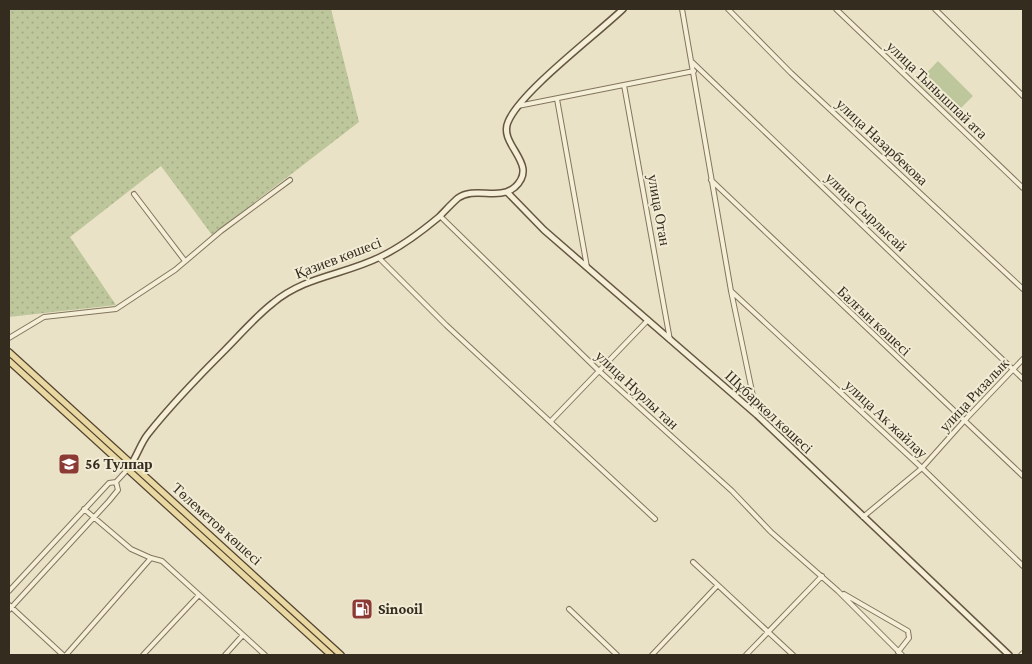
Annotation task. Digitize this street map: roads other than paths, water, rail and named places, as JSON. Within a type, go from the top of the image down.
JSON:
[{"type":"main road","name":"Төлеметов көшесі","points":[[9,352],[62,405]]},
{"type":"main road","name":"Төлеметов көшесі","points":[[9,361],[62,405],[341,655]]},
{"type":"main road","name":"Төлеметов көшесі","points":[[130,466],[332,655]]},
{"type":"street","points":[[507,192],[519,181],[523,164],[519,154],[510,146],[506,125],[518,106],[623,9]]},
{"type":"street","points":[[682,9],[731,291],[757,415]]},
{"type":"street","name":"улица Назарбекова","points":[[728,9],[791,73],[1023,289]]},
{"type":"street","name":"улица Тынышпай ата","points":[[836,9],[1023,188]]},
{"type":"street","points":[[935,9],[1023,96]]},
{"type":"street","name":"улица Сырлысай","points":[[692,62],[1023,380]]},
{"type":"street","points":[[518,106],[694,71]]},
{"type":"street","name":"улица Отан","points":[[624,85],[670,340]]},
{"type":"street","points":[[556,99],[587,267]]},
{"type":"street","points":[[9,338],[44,317],[116,309],[185,261],[221,231],[290,180]]},
{"type":"street","name":"Балғын көшесі","points":[[711,180],[1023,476]]},
{"type":"street","name":"Шұбаркөл көшесі","points":[[507,192],[528,215],[757,415],[1009,655]]},
{"type":"street","name":"Қазиев көшесі","points":[[130,466],[142,443],[161,418],[200,375],[273,302],[306,281],[379,258],[418,234],[458,198],[470,194],[507,192]]},
{"type":"street","points":[[134,194],[185,261]]},
{"type":"street","name":"улица Нурлы тан","points":[[440,216],[598,370],[838,591]]},
{"type":"street","points":[[379,258],[446,325],[655,519]]},
{"type":"street","name":"улица Ак жайлау","points":[[731,291],[922,468],[1023,566]]},
{"type":"street","points":[[551,421],[648,320]]},
{"type":"street","name":"улица Ризалык","points":[[863,517],[922,468],[1023,359]]},
{"type":"street","points":[[9,591],[84,509],[110,483],[116,482],[130,466]]},
{"type":"street","points":[[116,482],[118,490],[10,607],[65,655],[151,558]]},
{"type":"street","points":[[84,509],[131,549],[151,558],[162,560],[265,655]]},
{"type":"street","points":[[693,562],[767,633],[793,655]]},
{"type":"street","points":[[746,655],[822,576]]},
{"type":"street","points":[[652,655],[717,586]]},
{"type":"street","points":[[838,591],[908,631],[909,638],[900,654],[838,591]]},
{"type":"street","points":[[143,655],[199,595]]},
{"type":"street","points":[[569,609],[618,655]]},
{"type":"street","points":[[225,655],[243,635]]},
{"type":"place","name":"56 Тулпар","points":[[69,464]]},
{"type":"place","name":"Sinooil","points":[[362,609]]}]
